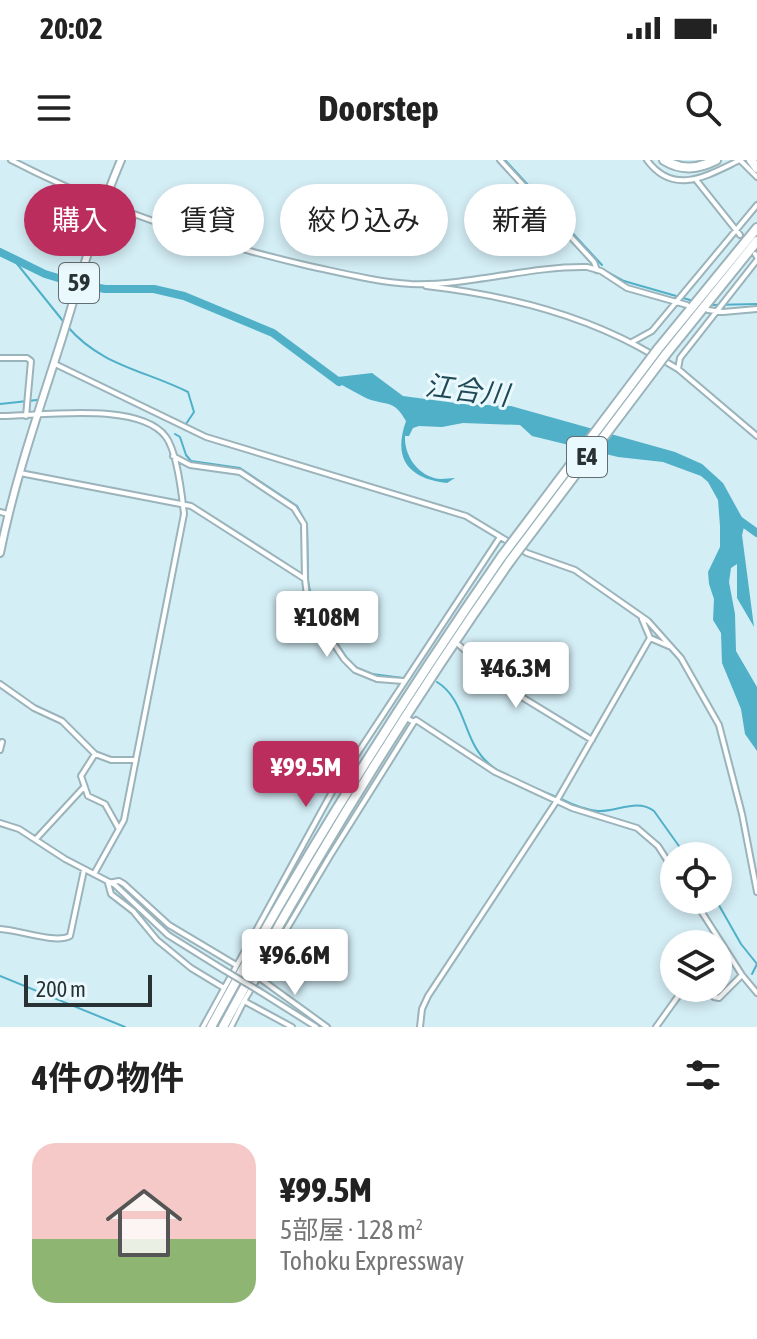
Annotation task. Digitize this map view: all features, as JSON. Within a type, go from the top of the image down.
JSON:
[{"type":"highway","points":[[664,160],[679,167],[692,168],[716,160]]},
{"type":"highway","points":[[673,160],[690,164],[705,160]]},
{"type":"highway","points":[[751,160],[757,168]]},
{"type":"highway","name":"E4","points":[[211,1027],[275,911],[363,765],[506,559],[757,228]]},
{"type":"highway","name":"E4","points":[[662,351],[757,241]]},
{"type":"highway","name":"E4","points":[[223,1027],[300,888],[379,757],[506,559]]},
{"type":"main road","name":"59","points":[[112,184],[121,160]]},
{"type":"main road","name":"59","points":[[0,553],[4,513],[88,256]]},
{"type":"street","points":[[11,160],[59,184]]},
{"type":"street","points":[[500,160],[594,262],[597,270]]},
{"type":"street","points":[[647,160],[665,175],[696,181],[740,160],[757,177]]},
{"type":"street","points":[[696,181],[740,235]]},
{"type":"street","points":[[632,342],[652,331],[757,205]]},
{"type":"street","points":[[136,215],[247,252],[335,272],[512,300],[571,317],[632,342],[678,369],[757,436]]},
{"type":"street","points":[[678,369],[680,358],[756,257]]},
{"type":"street","points":[[408,284],[457,284],[574,267],[597,270],[627,288],[679,299],[687,305]]},
{"type":"street","points":[[708,310],[757,309]]},
{"type":"street","points":[[0,358],[27,358],[31,361],[26,416]]},
{"type":"street","points":[[54,362],[188,431],[458,512],[527,553],[575,570],[648,621],[672,648],[701,690],[719,725],[742,814],[757,892]]},
{"type":"street","points":[[0,416],[110,413],[136,417],[165,435],[173,455],[184,514],[124,820],[94,874]]},
{"type":"street","points":[[173,455],[190,465],[240,472],[294,508],[304,524],[307,597],[315,616],[350,665],[370,677],[403,681]]},
{"type":"street","points":[[18,472],[183,504],[196,509],[305,579]]},
{"type":"street","points":[[203,1027],[306,842],[403,681],[500,537]]},
{"type":"street","points":[[641,617],[650,638],[672,648]]},
{"type":"street","points":[[420,1027],[422,1009],[428,996],[556,802],[650,638]]},
{"type":"street","points":[[459,645],[507,688],[592,740]]},
{"type":"street","points":[[0,684],[34,708],[62,721],[95,754],[111,760],[136,760]]},
{"type":"street","points":[[408,719],[416,720],[495,772],[556,802],[637,828],[660,849]]},
{"type":"street","points":[[231,1027],[328,855],[414,722]]},
{"type":"street","points":[[0,750],[2,742]]},
{"type":"street","points":[[95,754],[81,776],[84,787],[92,799],[107,806],[119,829]]},
{"type":"street","points":[[36,839],[84,787]]},
{"type":"street","points":[[0,823],[19,829],[127,894],[168,935],[316,1027]]},
{"type":"street","points":[[0,929],[24,931],[54,940],[70,936],[84,870]]},
{"type":"street","points":[[108,883],[119,881],[124,884],[169,925],[236,965]]},
{"type":"street","points":[[108,883],[111,894],[133,911],[157,940],[224,988]]},
{"type":"street","points":[[703,914],[757,993]]},
{"type":"street","points":[[732,985],[742,975]]},
{"type":"street","points":[[258,977],[327,1027]]},
{"type":"street","points":[[244,1001],[292,1027]]},
{"type":"street","points":[[656,1027],[674,1002]]},
{"type":"water","points":[[372,373],[403,396],[463,404],[511,406],[675,452],[702,464],[723,483],[745,523],[742,535],[754,627],[737,598],[737,564],[731,568],[729,582],[735,614],[736,651],[757,687],[757,751],[745,734],[741,709],[722,663],[721,633],[713,620],[714,599],[708,572],[720,547],[720,526],[718,500],[708,482],[701,476],[663,462],[618,457],[532,436],[520,425],[463,423],[442,427],[419,426],[405,436],[409,456],[422,472],[437,479],[455,478],[447,483],[433,480],[413,471],[407,464],[401,446],[406,421],[397,409],[364,397],[329,378]]},
{"type":"waterway","points":[[505,160],[602,265]]},
{"type":"waterway","name":"江合川","points":[[0,252],[45,274],[78,284],[105,289],[154,289],[184,296],[273,333],[339,382]]},
{"type":"waterway","points":[[14,260],[63,321]]},
{"type":"waterway","points":[[606,271],[624,281],[690,300]]},
{"type":"waterway","points":[[710,305],[757,304]]},
{"type":"waterway","points":[[67,326],[109,359],[188,392],[194,412],[186,424]]},
{"type":"waterway","points":[[0,404],[46,399]]},
{"type":"waterway","points":[[175,434],[180,437],[191,461],[240,468],[297,506],[307,525],[308,581],[318,615],[357,668],[372,674],[403,678]]},
{"type":"waterway","points":[[739,520],[757,533]]},
{"type":"waterway","points":[[437,682],[453,698],[472,741],[485,760],[509,777],[556,797]]},
{"type":"waterway","points":[[561,799],[598,811],[647,807],[654,811],[676,842]]},
{"type":"waterway","points":[[724,914],[757,964],[752,974]]},
{"type":"waterway","points":[[0,976],[125,1027]]}]
